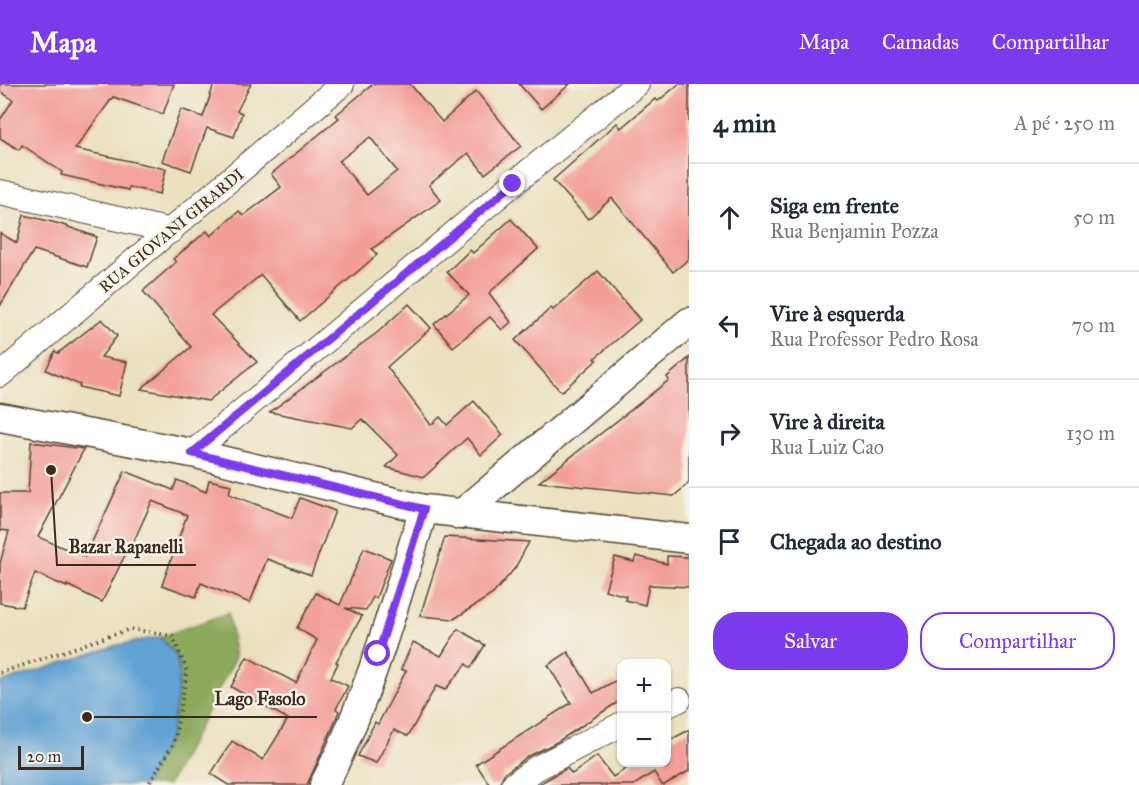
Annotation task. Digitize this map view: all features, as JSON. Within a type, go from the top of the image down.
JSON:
[{"type":"street","name":"RUA GIOVANI GIRARDI","points":[[0,375],[342,84]]},
{"type":"street","points":[[192,453],[633,85]]},
{"type":"street","points":[[0,192],[171,231]]},
{"type":"street","points":[[460,515],[689,322]]},
{"type":"street","points":[[0,417],[192,453],[424,509],[460,515],[689,539]]},
{"type":"street","points":[[324,785],[340,754],[378,654],[424,509]]},
{"type":"street","points":[[513,785],[534,769],[617,726]]},
{"type":"path","points":[[0,674],[130,628],[173,636],[187,672],[174,743],[148,785]]},
{"type":"green space","points":[[228,613],[236,657],[168,785],[144,785],[170,736],[177,698],[179,671],[176,655],[160,637]]},
{"type":"water","points":[[160,637],[176,655],[179,671],[177,698],[170,736],[144,785],[0,785],[0,683],[118,645]]},
{"type":"building","points":[[0,84],[174,84],[163,114],[113,97],[75,149],[166,169],[160,194],[129,187],[128,190],[61,175],[62,172],[22,145],[19,150],[0,138],[0,120],[13,100],[0,91]]},
{"type":"building","points":[[214,84],[251,84],[237,111],[242,113],[234,137],[207,128],[191,171],[162,161],[181,109],[203,117]]},
{"type":"building","points":[[373,84],[410,84],[442,122],[476,91],[521,146],[485,174],[468,153],[429,185],[441,200],[372,249],[377,255],[300,321],[261,275],[211,315],[257,362],[208,401],[141,389],[191,347],[143,291],[176,262],[173,259],[207,231],[211,236],[239,211],[243,216],[281,187],[271,174],[339,118],[336,115]],"holes":[[[370,137],[397,171],[367,195],[339,161]]]},
{"type":"building","points":[[519,84],[570,84],[541,109]]},
{"type":"building","points":[[679,84],[689,84],[689,259],[673,272],[612,198],[588,219],[553,180],[617,123],[621,128],[655,99],[658,101]]},
{"type":"building","points":[[24,215],[97,237],[87,267],[34,250],[0,306],[0,233],[17,243]]},
{"type":"building","points":[[511,219],[538,249],[489,293],[511,322],[502,330],[490,317],[453,347],[434,324],[469,295],[447,272],[470,250],[473,253]]},
{"type":"building","points":[[598,271],[640,320],[595,358],[597,360],[561,392],[515,340]]},
{"type":"building","points":[[409,304],[431,328],[387,367],[431,425],[440,417],[447,425],[474,401],[503,435],[481,455],[467,438],[424,477],[386,467],[398,455],[362,419],[352,428],[270,412],[378,332]]},
{"type":"building","points":[[102,319],[117,336],[101,357],[127,362],[119,396],[79,387],[80,385],[46,370],[55,351],[58,353]]},
{"type":"building","points":[[689,358],[689,483],[674,496],[539,482],[669,380],[667,377]]},
{"type":"building","points":[[31,442],[84,449],[38,537],[85,557],[125,471],[173,490],[177,480],[206,492],[209,480],[231,485],[229,494],[292,518],[300,498],[335,511],[311,575],[267,559],[250,603],[201,583],[196,597],[162,585],[187,515],[152,501],[129,552],[127,551],[102,602],[35,573],[22,607],[0,603],[0,563],[9,531],[0,530],[0,493],[28,493]]},
{"type":"building","points":[[445,537],[529,542],[515,568],[493,594],[454,619],[420,616]]},
{"type":"building","points":[[364,548],[391,559],[376,598],[373,597],[366,610],[345,608],[362,616],[336,662],[338,663],[331,678],[348,686],[336,709],[339,711],[307,785],[228,785],[211,774],[232,741],[263,760],[288,719],[231,687],[247,657],[296,683],[317,640],[297,628],[316,593],[340,605]]},
{"type":"building","points":[[636,556],[667,564],[667,556],[689,557],[689,587],[649,585],[645,605],[625,600],[626,596],[605,590],[615,557],[634,562]]},
{"type":"building","points":[[458,629],[485,645],[471,668],[466,664],[445,690],[436,686],[408,736],[394,730],[376,763],[358,756],[375,722],[378,724],[406,671],[401,669],[413,642],[441,656]]},
{"type":"building","points":[[568,652],[593,693],[615,681],[617,703],[557,742],[527,757],[504,774],[499,785],[490,785],[476,764],[571,703],[548,665]]},
{"type":"building","points":[[689,730],[689,771],[664,785],[654,772],[634,785],[537,785],[567,768],[572,774],[597,756],[613,777],[628,767],[671,767],[671,739]]},
{"type":"place","name":"Bazar Rapanelli","points":[[51,470]]},
{"type":"place","name":"Lago Fasolo","points":[[87,717]]},
{"type":"route","points":[[378,654],[424,509],[192,453],[513,184]]}]
